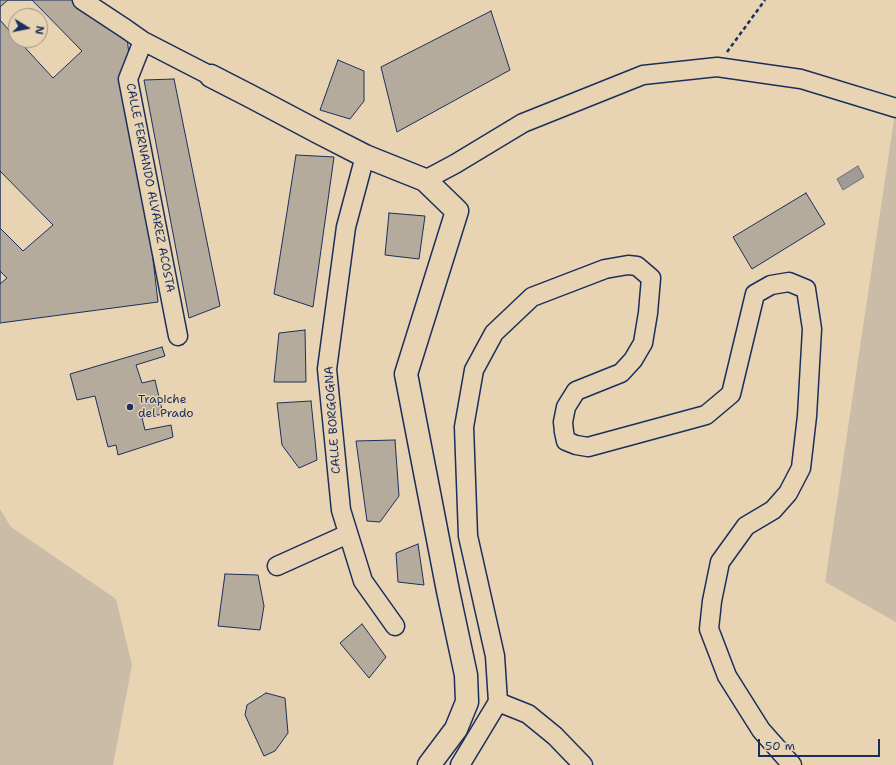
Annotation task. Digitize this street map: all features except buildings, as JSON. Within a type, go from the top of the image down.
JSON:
[{"type":"street","points":[[82,0],[143,41],[320,134],[365,156],[425,180],[457,211],[406,374],[448,591],[466,675],[467,702],[456,729],[429,765]]},
{"type":"street","name":"CALLE FERNANDO ALVAREZ ACOSTA","points":[[143,41],[128,79],[178,336]]},
{"type":"street","points":[[425,180],[455,164],[523,123],[643,75],[717,67],[801,78],[896,108]]},
{"type":"street","name":"CALLE BORGOGNA","points":[[365,156],[346,227],[327,369],[341,510],[363,581],[395,626]]},
{"type":"street","points":[[460,765],[498,702],[494,656],[468,536],[464,427],[474,370],[494,333],[532,297],[605,269],[628,265],[637,266],[651,278],[648,314],[643,343],[633,360],[621,373],[576,391],[566,407],[563,422],[566,441],[576,445],[588,447],[706,415],[731,394],[755,294],[771,285],[789,282],[806,289],[812,329],[801,468],[788,493],[773,510],[746,526],[720,562],[712,600],[709,629],[727,676],[761,730],[792,765]]},
{"type":"street","points":[[277,566],[348,534]]},
{"type":"street","points":[[498,702],[528,714],[555,736],[583,765]]},
{"type":"path","points":[[717,67],[765,0]]},
{"type":"shaded area","points":[[896,106],[896,622],[825,582]]},
{"type":"shaded area","points":[[858,166],[864,177],[843,190],[837,179]]},
{"type":"shaded area","points":[[0,509],[11,527],[116,599],[132,665],[113,765],[0,765]]},
{"type":"place","name":"Trapiche del Prado","points":[[130,407]]}]
